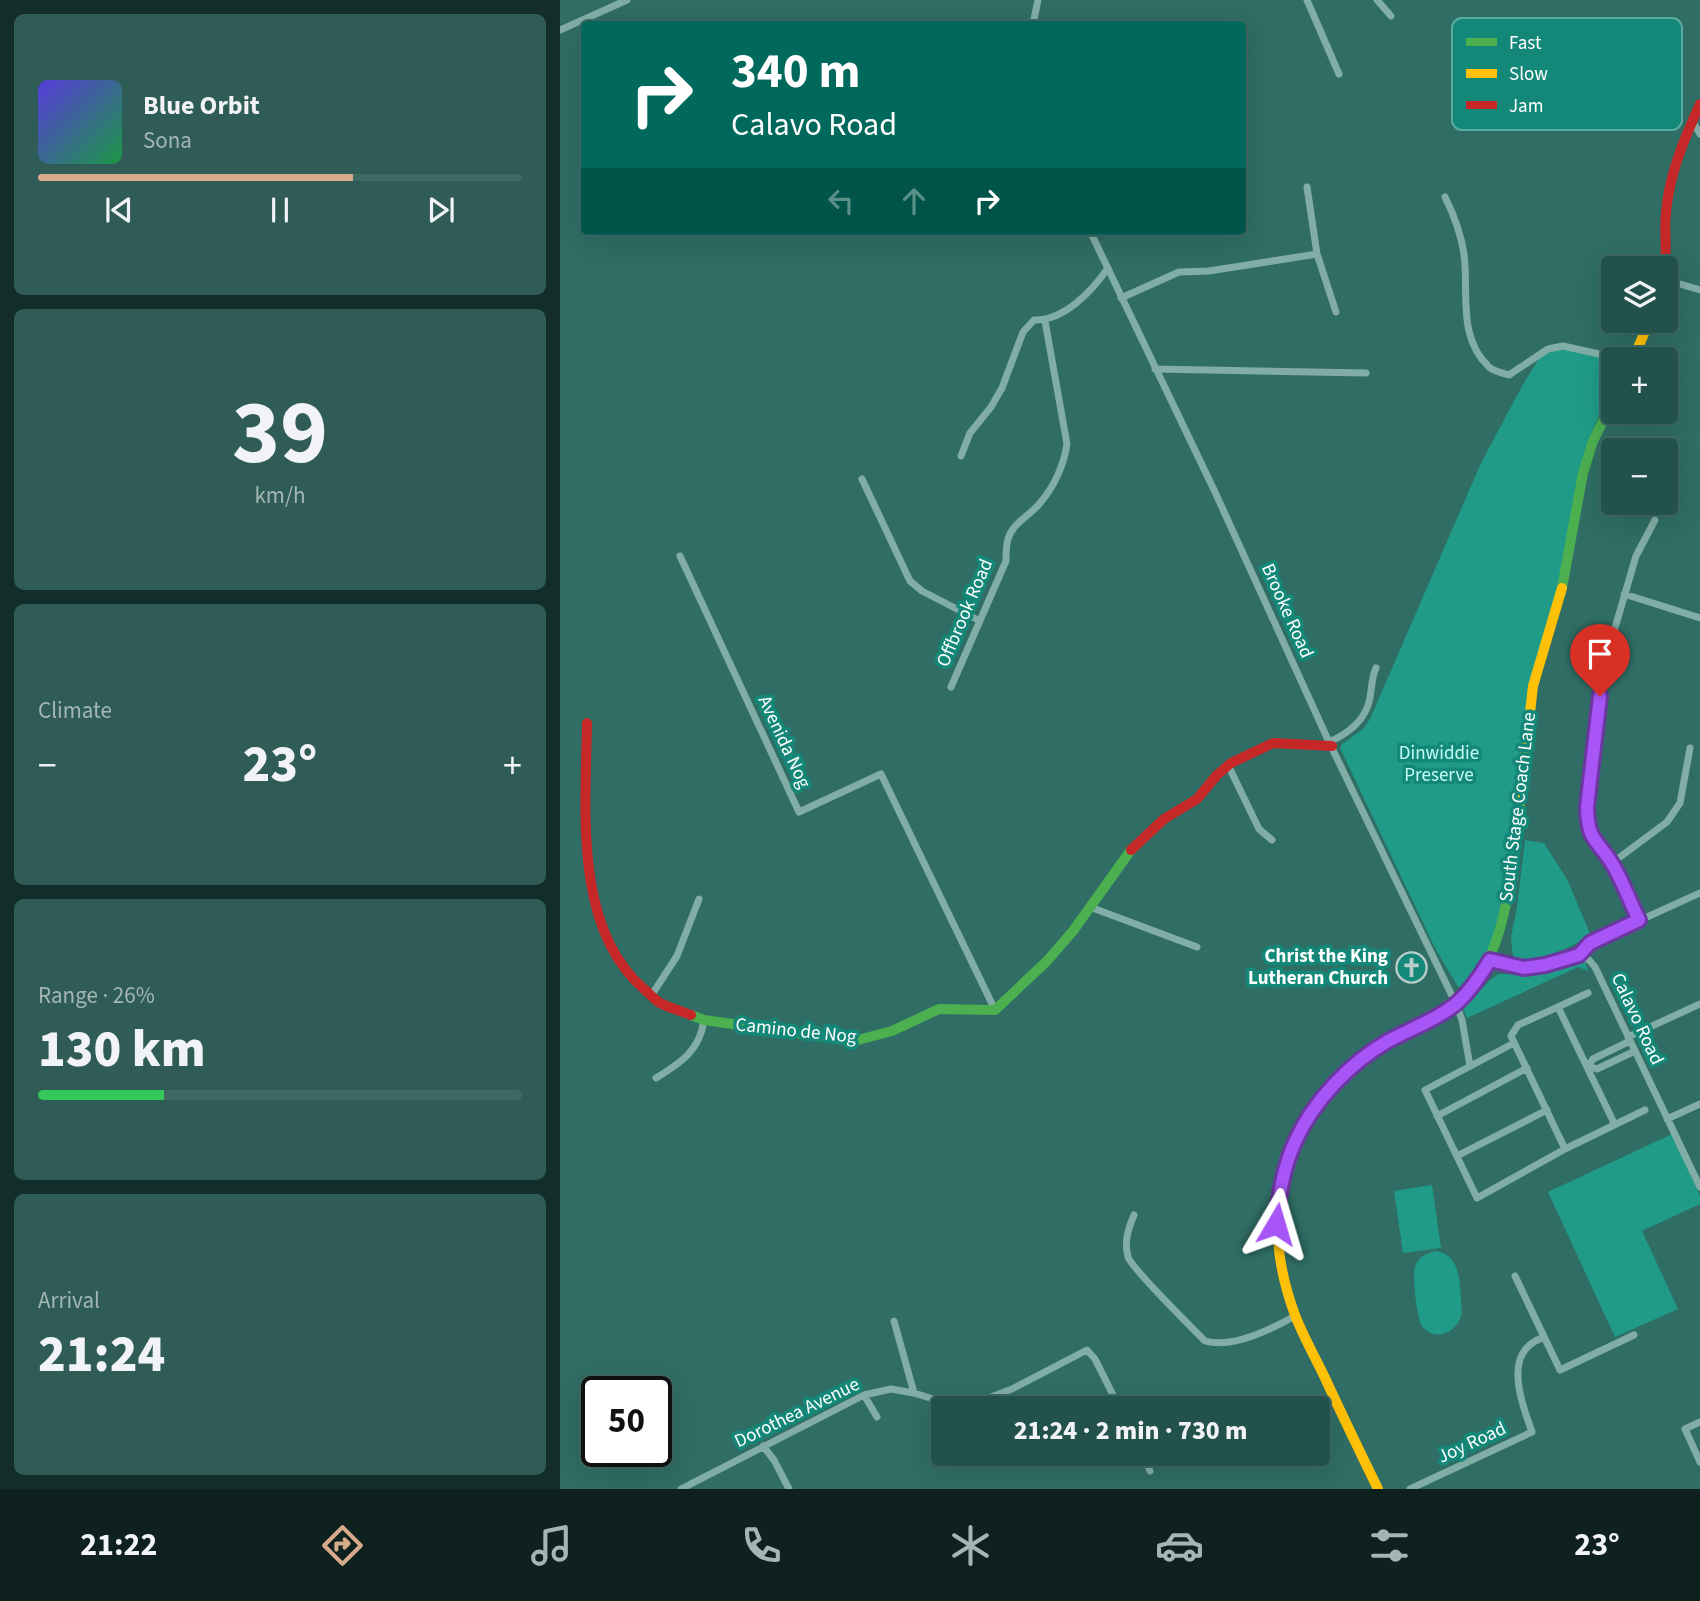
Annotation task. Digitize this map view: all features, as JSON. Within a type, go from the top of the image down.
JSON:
[{"type":"main road","points":[[1665,256],[1669,191],[1679,155],[1700,104]]},
{"type":"main road","name":"South Stage Coach Lane","points":[[1378,1489],[1295,1316],[1282,1274],[1276,1225],[1283,1174],[1295,1140],[1319,1103],[1344,1075],[1385,1043],[1456,1004],[1490,960],[1511,882],[1533,686],[1564,582],[1583,473],[1602,424]]},
{"type":"main road","name":"Camino de Nog","points":[[587,723],[587,851],[590,891],[616,962],[629,979],[651,996],[683,1015],[704,1020],[854,1041],[892,1031],[939,1009],[995,1010]]},
{"type":"main road","points":[[995,1010],[1047,961],[1129,852],[1158,824],[1197,799],[1228,765],[1273,743],[1330,744]]},
{"type":"street","points":[[560,30],[627,0]]},
{"type":"street","points":[[1034,21],[1038,0]]},
{"type":"street","points":[[1307,0],[1339,74]]},
{"type":"street","points":[[1377,0],[1391,16]]},
{"type":"street","points":[[1692,120],[1700,134]]},
{"type":"street","points":[[1307,187],[1317,254],[1336,312]]},
{"type":"street","points":[[1445,197],[1454,216],[1464,251],[1468,332],[1475,348],[1490,368],[1508,375],[1548,349],[1563,346],[1601,354]]},
{"type":"street","name":"Brooke Road","points":[[1092,235],[1215,492],[1330,744],[1456,1004],[1462,1020],[1470,1066]]},
{"type":"street","points":[[1121,298],[1179,272],[1209,271],[1317,254]]},
{"type":"street","points":[[961,456],[970,433],[1002,388],[1023,332],[1034,320],[1045,321],[1086,296],[1108,268]]},
{"type":"street","points":[[1678,283],[1700,290]]},
{"type":"street","name":"Offbrook Road","points":[[951,687],[1006,561],[1007,542],[1011,532],[1019,521],[1039,504],[1054,483],[1065,456],[1067,444],[1045,321]]},
{"type":"street","points":[[1155,369],[1366,373]]},
{"type":"street","points":[[862,479],[910,581],[922,591],[980,621]]},
{"type":"street","points":[[1639,920],[1612,863],[1594,841],[1587,825],[1587,807],[1603,669],[1636,556],[1655,520]]},
{"type":"street","name":"Avenida Nog","points":[[680,555],[800,812],[881,774],[995,1010]]},
{"type":"street","points":[[1624,594],[1700,618]]},
{"type":"street","points":[[1330,744],[1362,718],[1369,704],[1376,668]]},
{"type":"street","points":[[1612,863],[1667,822],[1680,803],[1689,748]]},
{"type":"street","points":[[1228,765],[1259,829],[1272,841]]},
{"type":"street","points":[[1490,960],[1524,968],[1579,955],[1590,943],[1700,893]]},
{"type":"street","points":[[651,996],[677,956],[699,899]]},
{"type":"street","points":[[1090,907],[1197,947]]},
{"type":"street","name":"Calavo Road","points":[[1579,955],[1595,967],[1700,1187]]},
{"type":"street","points":[[1566,1149],[1511,1036],[1518,1025],[1588,993]]},
{"type":"street","points":[[1588,1066],[1593,1059],[1700,1003]]},
{"type":"street","points":[[1558,1007],[1615,1125]]},
{"type":"street","points":[[656,1078],[691,1053],[698,1044],[704,1020]]},
{"type":"street","points":[[1514,1043],[1425,1090],[1478,1198],[1566,1149],[1646,1110]]},
{"type":"street","points":[[1588,1066],[1597,1069],[1635,1051]]},
{"type":"street","points":[[1437,1116],[1527,1068]]},
{"type":"street","points":[[1667,1119],[1700,1104]]},
{"type":"street","points":[[1457,1156],[1547,1110]]},
{"type":"street","points":[[1134,1215],[1126,1244],[1130,1263],[1200,1336],[1212,1343],[1248,1338],[1295,1316]]},
{"type":"street","points":[[1515,1276],[1560,1370],[1634,1335]]},
{"type":"street","points":[[894,1321],[914,1393]]},
{"type":"street","name":"Joy Road","points":[[1410,1489],[1532,1432],[1518,1383],[1521,1357],[1531,1343],[1544,1337]]},
{"type":"street","name":"Dorothea Avenue","points":[[994,1396],[1087,1350],[1095,1359],[1114,1396]]},
{"type":"street","name":"Dorothea Avenue","points":[[681,1489],[864,1395],[891,1389],[931,1398]]},
{"type":"street","points":[[864,1395],[877,1417]]},
{"type":"street","points":[[1700,1422],[1685,1429],[1700,1462]]},
{"type":"street","points":[[763,1446],[774,1460],[789,1489]]},
{"type":"street","points":[[1148,1466],[1150,1471]]},
{"type":"green space","name":"Dinwiddie Preserve","points":[[1573,345],[1601,355],[1601,412],[1590,436],[1560,582],[1530,692],[1510,871],[1493,941],[1469,981],[1458,987],[1435,948],[1340,748],[1363,729],[1370,719],[1481,463],[1522,386],[1540,357]]},
{"type":"green space","points":[[1525,840],[1544,843],[1568,881],[1591,936],[1553,954],[1533,960],[1513,957],[1511,937]]},
{"type":"green space","points":[[1575,960],[1585,962],[1588,971],[1578,967],[1467,1018],[1463,1009],[1499,974],[1531,975],[1554,971]]},
{"type":"green space","points":[[1672,1134],[1700,1196],[1700,1204],[1642,1231],[1678,1309],[1615,1337],[1548,1192]]},
{"type":"green space","points":[[1432,1185],[1441,1248],[1403,1253],[1394,1191]]},
{"type":"green space","points":[[1436,1251],[1445,1254],[1456,1266],[1462,1312],[1452,1330],[1440,1334],[1428,1331],[1420,1322],[1414,1279],[1418,1261],[1426,1254]]},
{"type":"traffic: fast","points":[[1562,588],[1583,473],[1602,424]]},
{"type":"traffic: fast","points":[[1311,1115],[1336,1083],[1366,1056],[1448,1009],[1470,990],[1482,973],[1499,932],[1515,847]]},
{"type":"traffic: fast","points":[[691,1015],[704,1020],[854,1041],[892,1031],[939,1009],[995,1010],[1047,961],[1073,931],[1131,850]]},
{"type":"traffic: slow","points":[[1638,347],[1644,333]]},
{"type":"traffic: slow","points":[[1515,847],[1533,686],[1562,588]]},
{"type":"traffic: slow","points":[[1311,1115],[1297,1139],[1281,1188],[1278,1212],[1281,1263],[1298,1323],[1378,1489]]},
{"type":"traffic: jam","points":[[1666,256],[1665,220],[1670,185],[1700,104]]},
{"type":"traffic: jam","points":[[587,723],[588,865],[594,900],[605,934],[621,964],[644,989],[660,1003],[691,1015]]},
{"type":"traffic: jam","points":[[1131,850],[1164,819],[1197,799],[1231,763],[1273,743],[1332,746]]},
{"type":"place","name":"Christ the King Lutheran Church","points":[[1411,967]]},
{"type":"route","points":[[1276,1224],[1283,1174],[1295,1140],[1319,1103],[1344,1075],[1385,1043],[1456,1004],[1490,960],[1524,968],[1545,965],[1579,955],[1590,943],[1639,920],[1612,863],[1594,841],[1587,825],[1600,696]]}]
